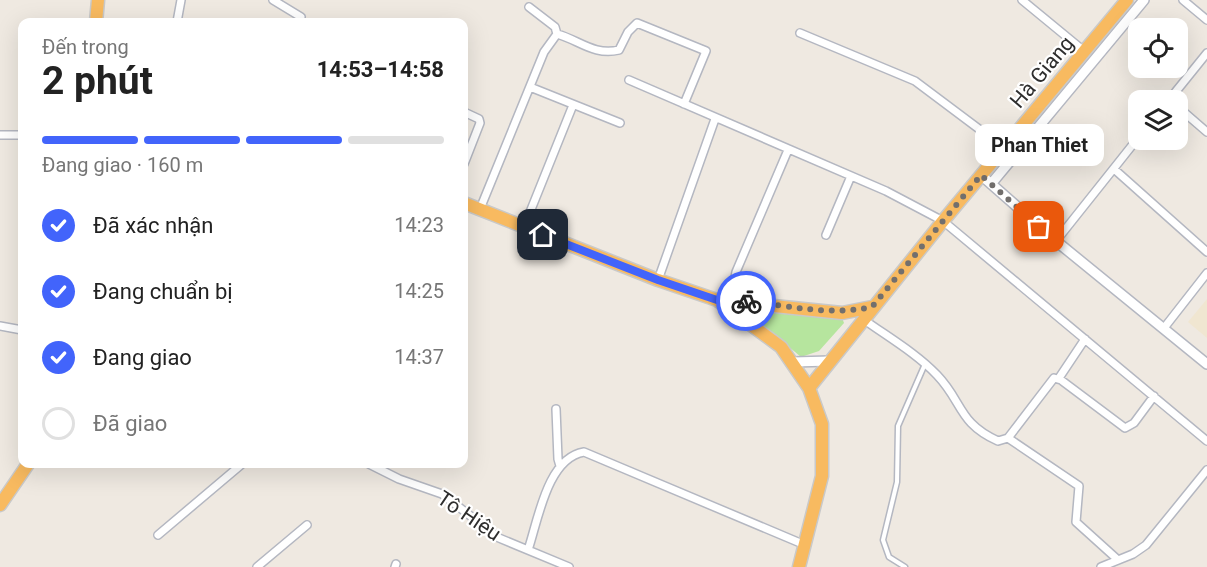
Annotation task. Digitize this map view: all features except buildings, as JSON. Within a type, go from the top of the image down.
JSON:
[{"type":"highway","points":[[96,18],[98,0]]},
{"type":"highway","name":"Hà Giang","points":[[809,388],[872,307],[1126,0]]},
{"type":"highway","points":[[468,204],[658,280],[717,300],[781,346],[809,388],[822,424],[822,476],[799,567]]},
{"type":"highway","points":[[717,300],[735,300],[842,313],[872,307]]},
{"type":"highway","points":[[0,505],[25,468]]},
{"type":"street","points":[[178,18],[181,0]]},
{"type":"street","points":[[273,0],[297,13],[301,18]]},
{"type":"street","points":[[1022,0],[1084,51]]},
{"type":"street","name":"Hà Giang","points":[[991,184],[1144,0]]},
{"type":"street","points":[[1183,0],[1207,20]]},
{"type":"street","points":[[529,7],[555,27],[557,34],[579,45],[604,52],[619,50],[628,32],[637,23],[706,51],[684,104]]},
{"type":"street","points":[[800,33],[915,81],[983,132],[1006,145]]},
{"type":"street","points":[[480,209],[544,52],[557,34]]},
{"type":"street","points":[[1177,90],[1207,53]]},
{"type":"street","points":[[629,80],[886,191],[943,221],[1207,441]]},
{"type":"street","points":[[530,87],[620,123]]},
{"type":"street","points":[[524,227],[573,105]]},
{"type":"street","points":[[468,114],[478,119],[480,123],[468,154]]},
{"type":"street","points":[[1188,116],[1207,132]]},
{"type":"street","points":[[658,280],[692,177],[715,119]]},
{"type":"street","points":[[0,135],[18,135]]},
{"type":"street","points":[[735,300],[732,288],[738,266],[788,150]]},
{"type":"street","points":[[1056,241],[1128,150]]},
{"type":"street","points":[[1113,169],[1207,252]]},
{"type":"street","points":[[981,175],[1056,241],[1207,364]]},
{"type":"street","points":[[826,235],[851,176]]},
{"type":"street","points":[[1164,328],[1207,273]]},
{"type":"street","points":[[863,319],[925,363],[942,380],[962,414],[974,427],[998,441],[1008,438],[1052,379],[1059,378],[1125,428],[1134,423],[1154,396]]},
{"type":"street","points":[[0,326],[18,329]]},
{"type":"street","points":[[1059,378],[1085,339]]},
{"type":"street","points":[[793,362],[830,361]]},
{"type":"street","points":[[556,409],[560,466]]},
{"type":"street","points":[[1008,438],[1079,486],[1076,522],[1117,559]]},
{"type":"street","points":[[528,550],[551,479],[560,466],[573,455],[587,452],[805,545]]},
{"type":"street","points":[[158,535],[237,468]]},
{"type":"street","name":"Tô Hiệu","points":[[377,468],[399,479],[442,494],[499,538],[569,567]]},
{"type":"street","points":[[1101,567],[1133,554],[1146,545],[1207,470]]},
{"type":"street","points":[[257,567],[307,525]]},
{"type":"lane","points":[[905,567],[889,557],[883,540],[897,482],[898,426],[925,363]]},
{"type":"shaded area","points":[[1207,299],[1207,338],[1188,322]]},
{"type":"green space","points":[[739,305],[842,318],[844,323],[819,351],[801,357]]},
{"type":"way so far","points":[[746,301],[842,313],[872,307],[981,175],[1039,227]]},
{"type":"place","name":"Phan Thiet","points":[[1039,227]]},
{"type":"route","points":[[543,235],[658,280],[717,300],[746,301]]}]
